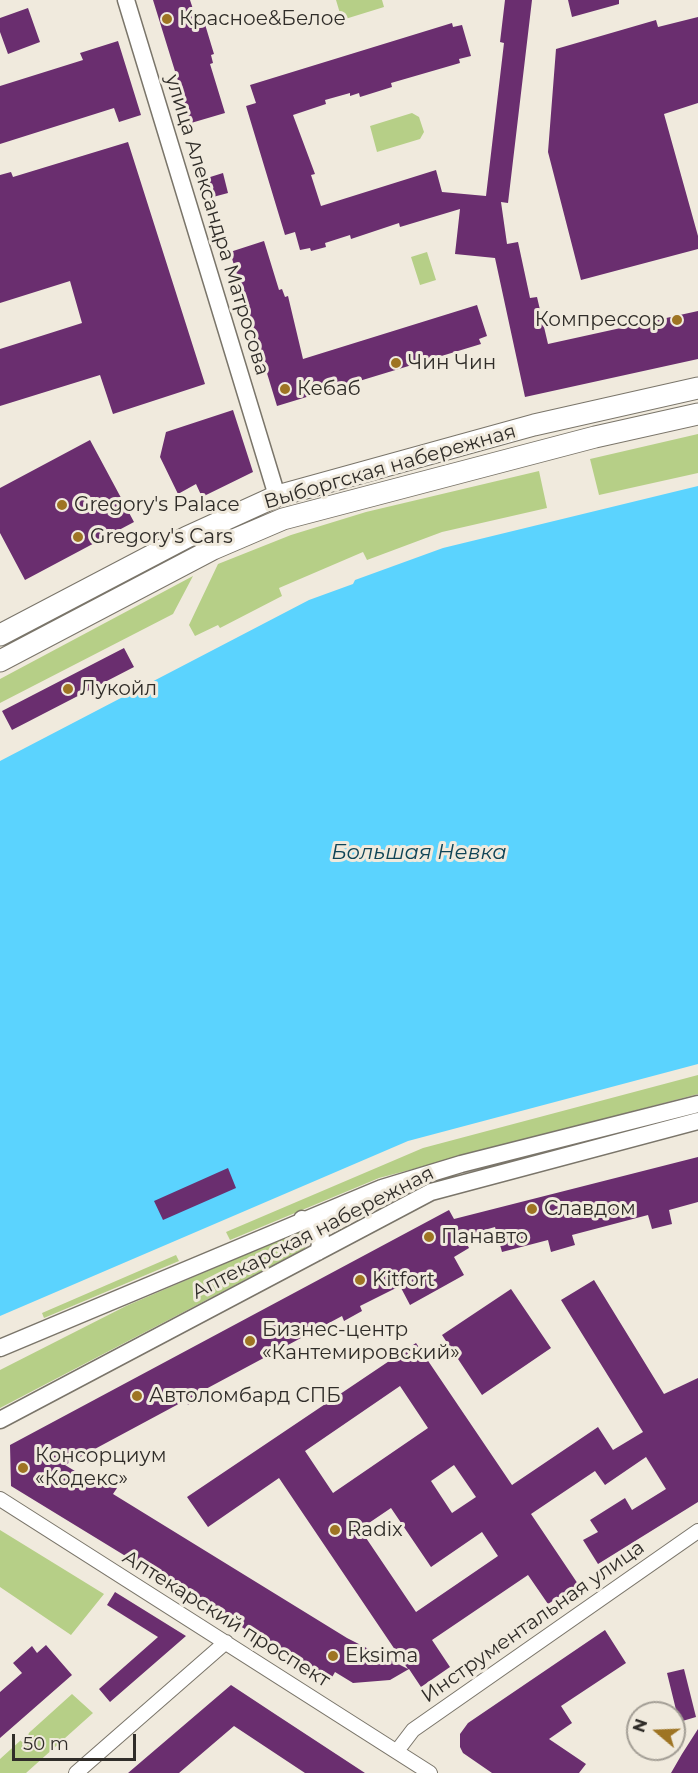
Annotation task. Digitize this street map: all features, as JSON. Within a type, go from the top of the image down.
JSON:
[{"type":"main road","name":"Выборгская набережная","points":[[0,635],[187,537],[277,496],[534,426],[698,388]]},
{"type":"main road","name":"Выборгская набережная","points":[[0,661],[213,549],[283,519],[595,437],[698,414]]},
{"type":"street","name":"улица Александра Матросова","points":[[126,0],[277,496]]},
{"type":"street","name":"Аптекарская набережная","points":[[0,1348],[302,1219],[424,1174],[698,1104]]},
{"type":"street","name":"Аптекарская набережная","points":[[0,1420],[431,1192],[698,1121]]},
{"type":"street","points":[[302,1219],[316,1223],[321,1229],[322,1237],[318,1252]]},
{"type":"street","name":"Аптекарский проспект","points":[[0,1499],[430,1773]]},
{"type":"street","name":"Инструментальная улица","points":[[397,1751],[413,1730],[698,1531]]},
{"type":"street","points":[[76,1773],[226,1642]]},
{"type":"green space","points":[[336,0],[382,0],[384,7],[342,20]]},
{"type":"green space","points":[[412,113],[419,117],[424,132],[420,139],[377,152],[370,126]]},
{"type":"green space","points":[[427,252],[436,280],[420,285],[411,257]]},
{"type":"green space","points":[[698,434],[698,473],[599,495],[590,459]]},
{"type":"green space","points":[[539,471],[547,508],[442,532],[367,560],[363,552],[279,588],[282,596],[220,628],[218,625],[195,636],[189,625],[218,564],[291,535],[366,512]]},
{"type":"green space","points":[[193,576],[173,614],[0,703],[0,679]]},
{"type":"green space","points":[[698,1075],[698,1094],[379,1178],[230,1240],[226,1232],[423,1148]]},
{"type":"green space","points":[[298,1232],[303,1233],[309,1240],[304,1249],[0,1408],[0,1370],[126,1306]]},
{"type":"green space","points":[[176,1255],[179,1261],[44,1318],[42,1313]]},
{"type":"green space","points":[[0,1530],[104,1594],[71,1635],[0,1587]]},
{"type":"green space","points":[[72,1694],[93,1713],[26,1773],[0,1773],[0,1759]]},
{"type":"water","name":"Большая Невка","points":[[698,486],[698,1064],[408,1141],[0,1316],[0,761],[309,600],[353,584],[355,580],[443,548]]},
{"type":"building","points":[[153,0],[190,0],[195,15],[198,14],[200,22],[204,21],[214,54],[211,55],[213,63],[210,64],[225,113],[191,123]]},
{"type":"building","points":[[505,0],[532,0],[508,203],[501,202],[507,244],[518,242],[530,298],[537,297],[548,344],[698,311],[698,359],[525,397],[495,258],[455,254],[460,209],[400,227],[399,223],[351,239],[350,235],[325,243],[326,247],[311,251],[310,248],[300,250],[295,232],[285,235],[246,106],[256,103],[250,85],[452,23],[453,27],[462,25],[471,56],[459,59],[460,63],[391,83],[392,87],[360,97],[359,93],[350,96],[350,93],[325,100],[326,104],[293,115],[315,174],[311,175],[321,206],[436,170],[442,192],[486,196],[504,43],[500,42]]},
{"type":"building","points":[[568,0],[619,0],[619,4],[572,17]]},
{"type":"building","points":[[28,8],[40,42],[8,54],[0,32],[0,18]]},
{"type":"building","points":[[698,17],[698,103],[664,114],[698,236],[698,249],[581,280],[548,152],[556,49],[656,20],[658,27]]},
{"type":"building","points":[[118,41],[141,115],[119,122],[114,108],[0,144],[0,86],[83,60],[80,53]]},
{"type":"building","points":[[128,142],[205,384],[113,414],[100,375],[0,406],[0,349],[82,323],[70,281],[0,303],[0,175],[11,172],[13,177]]},
{"type":"building","points":[[223,173],[228,193],[213,197],[207,178]]},
{"type":"building","points":[[264,241],[279,290],[282,289],[285,297],[288,296],[303,359],[477,305],[487,336],[479,339],[481,344],[277,406],[230,252]]},
{"type":"building","points":[[233,410],[253,472],[202,497],[196,484],[178,494],[160,457],[166,432]]},
{"type":"building","name":"Gregory's Palace","points":[[90,440],[134,522],[25,580],[0,533],[0,488]]},
{"type":"building","name":"Лукойл","points":[[124,648],[134,667],[12,730],[2,711]]},
{"type":"building","points":[[698,1157],[698,1202],[669,1210],[672,1224],[652,1229],[648,1215],[572,1235],[575,1245],[551,1252],[548,1240],[502,1252],[495,1227],[463,1236],[469,1248],[454,1257],[464,1275],[410,1305],[400,1286],[360,1306],[362,1311],[344,1321],[342,1316],[204,1390],[207,1395],[188,1405],[186,1400],[65,1465],[98,1485],[102,1479],[117,1488],[113,1494],[347,1638],[408,1669],[279,1478],[208,1527],[187,1497],[416,1343],[512,1485],[598,1427],[613,1450],[643,1432],[561,1300],[594,1280],[664,1394],[698,1378],[698,1502],[598,1564],[583,1540],[598,1532],[590,1520],[625,1498],[632,1510],[666,1489],[646,1457],[605,1485],[595,1471],[531,1514],[578,1584],[548,1604],[528,1575],[432,1640],[450,1667],[421,1687],[409,1669],[390,1680],[353,1683],[335,1672],[330,1681],[11,1486],[10,1445],[449,1210],[454,1219]],"holes":[[[400,1386],[428,1428],[333,1493],[305,1451]],[[454,1465],[476,1497],[452,1513],[431,1481]],[[391,1508],[431,1567],[482,1532],[498,1556],[416,1612],[360,1529]]]},
{"type":"building","points":[[228,1168],[236,1188],[163,1220],[154,1201]]},
{"type":"building","points":[[511,1289],[551,1348],[482,1395],[442,1335]]},
{"type":"building","points":[[115,1592],[186,1636],[110,1702],[99,1689],[158,1637],[107,1605]]},
{"type":"building","points":[[605,1630],[626,1663],[561,1706],[572,1723],[549,1739],[586,1764],[579,1773],[492,1773],[463,1753],[460,1747],[460,1734],[468,1723]]},
{"type":"building","points":[[46,1645],[72,1675],[0,1738],[0,1692],[22,1673],[13,1663],[32,1646],[37,1653]]},
{"type":"building","points":[[684,1669],[696,1717],[686,1720],[686,1701],[674,1701],[667,1673]]},
{"type":"building","points":[[231,1685],[365,1773],[305,1773],[234,1726],[179,1773],[128,1773]]},
{"type":"building","points":[[698,1729],[698,1773],[671,1773],[678,1761],[686,1761],[686,1748]]},
{"type":"place","name":"Красное&Белое","points":[[167,19]]},
{"type":"place","name":"Компрессор","points":[[677,320]]},
{"type":"place","name":"Чин Чин","points":[[396,363]]},
{"type":"place","name":"Кебаб","points":[[285,389]]},
{"type":"place","name":"Gregory's Palace","points":[[62,505]]},
{"type":"place","name":"Gregory's Cars","points":[[78,537]]},
{"type":"place","name":"Лукойл","points":[[68,689]]},
{"type":"place","name":"Славдом","points":[[532,1209]]},
{"type":"place","name":"Панавто","points":[[429,1237]]},
{"type":"place","name":"Kitfort","points":[[360,1280]]},
{"type":"place","name":"Бизнес-центр «Кантемировский»","points":[[250,1341]]},
{"type":"place","name":"Автоломбард СПБ","points":[[137,1396]]},
{"type":"place","name":"Консорциум «Кодекс»","points":[[23,1468]]},
{"type":"place","name":"Radix","points":[[335,1530]]},
{"type":"place","name":"Eksima","points":[[333,1656]]}]
